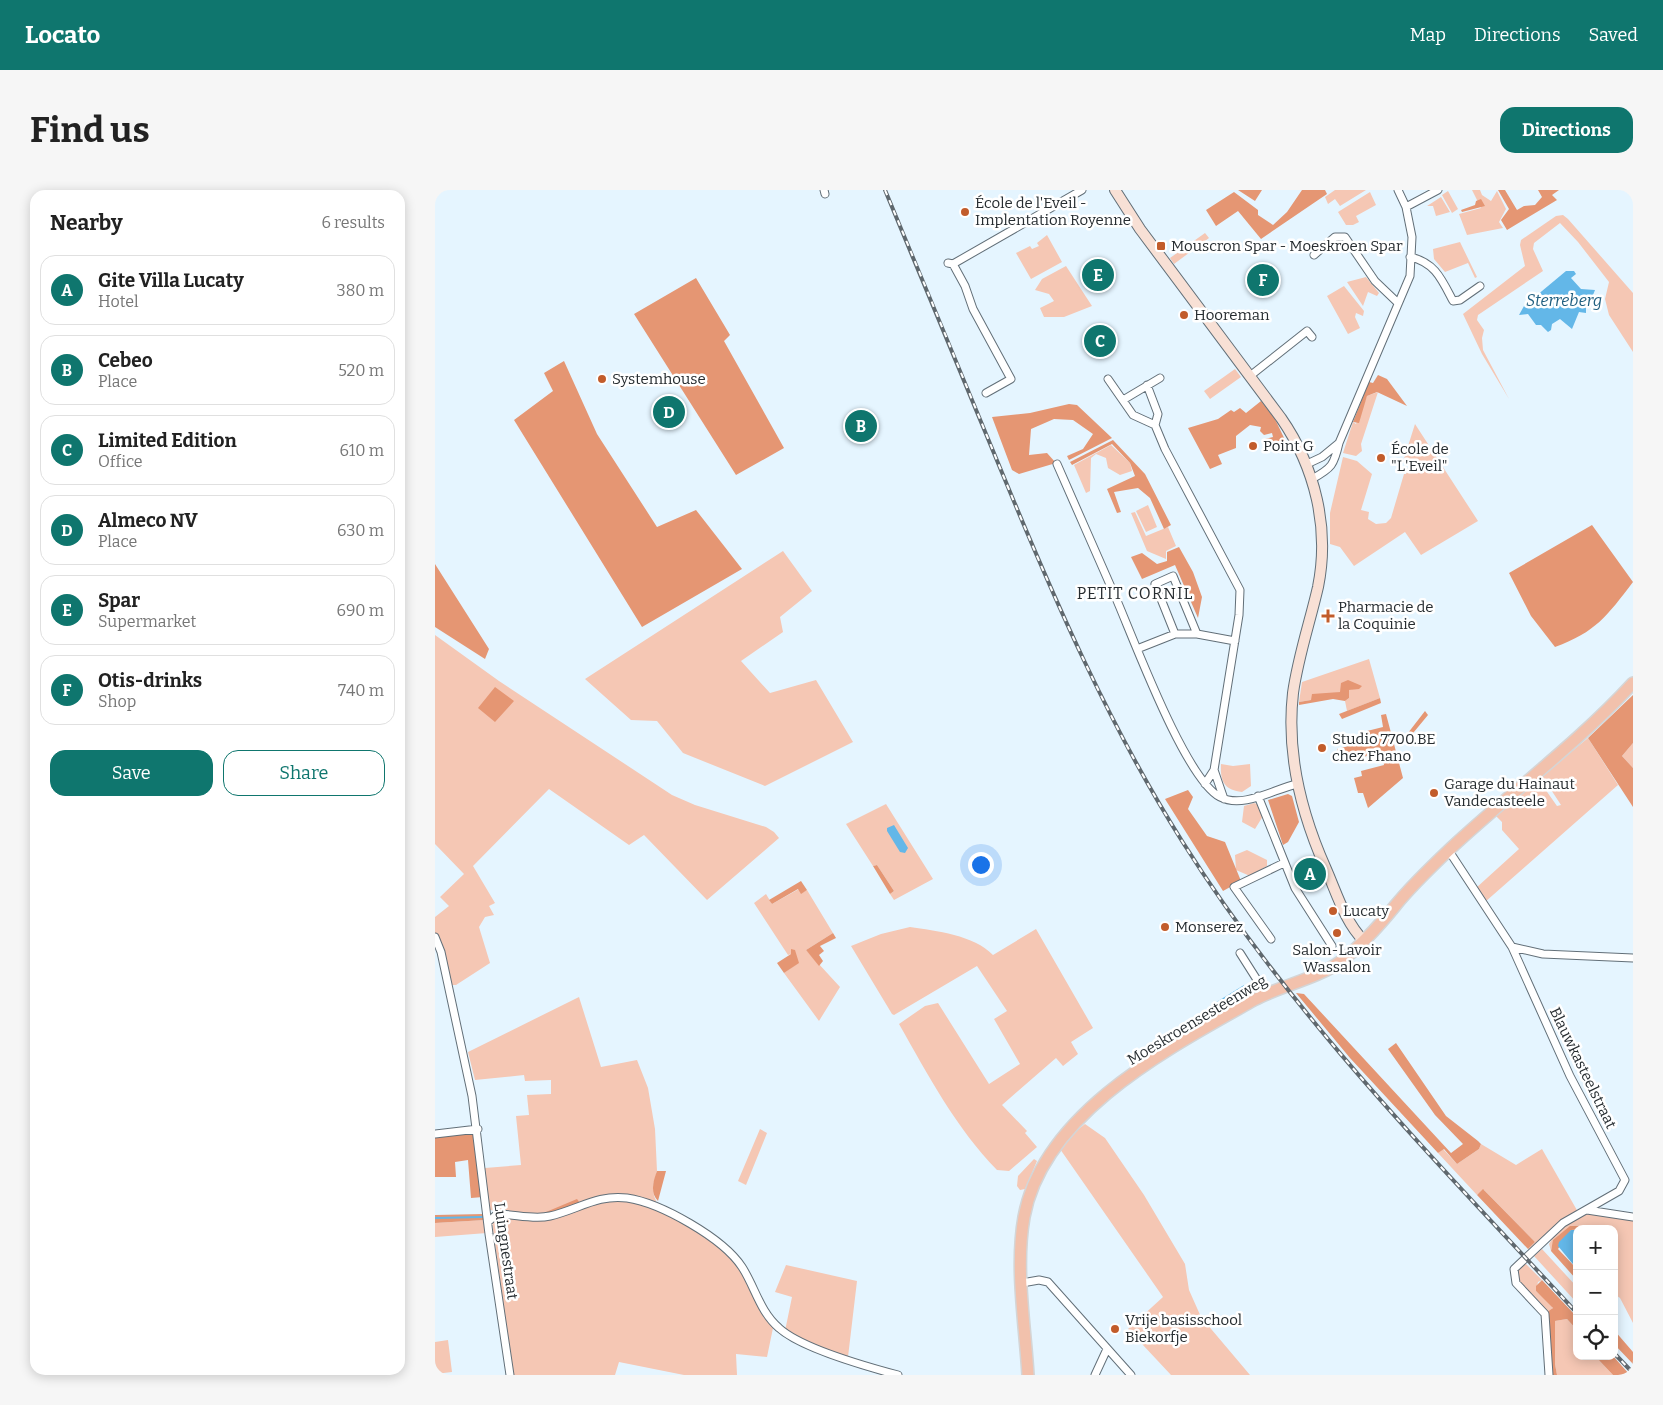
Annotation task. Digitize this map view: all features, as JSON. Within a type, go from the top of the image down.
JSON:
[{"type":"main road","points":[[1115,190],[1140,229],[1294,437],[1307,464],[1318,501],[1322,549],[1318,586],[1298,663],[1293,693],[1292,749],[1297,784],[1305,818],[1352,929],[1367,939]]},
{"type":"main road","name":"Moeskroensesteenweg","points":[[1028,1375],[1022,1283],[1022,1239],[1028,1203],[1036,1177],[1063,1135],[1085,1113],[1166,1052],[1266,994],[1287,984],[1330,969],[1367,939],[1395,905],[1449,851],[1585,731],[1633,683]]},
{"type":"street","points":[[986,393],[1011,379],[973,309],[965,286],[951,263],[1082,190]]},
{"type":"street","points":[[1312,479],[1332,466],[1339,443],[1410,276],[1412,236],[1406,208],[1399,190]]},
{"type":"street","points":[[1406,208],[1438,190]]},
{"type":"street","points":[[1314,255],[1335,237],[1345,237],[1375,281],[1399,303]]},
{"type":"street","points":[[1410,257],[1423,260],[1431,265],[1453,301],[1460,300],[1480,286]]},
{"type":"street","points":[[1250,376],[1307,331],[1312,337]]},
{"type":"street","points":[[1123,400],[1161,378]]},
{"type":"street","points":[[1108,379],[1133,415],[1155,425]]},
{"type":"street","points":[[1147,385],[1158,414],[1155,425],[1169,456],[1240,590],[1241,602],[1214,770],[1205,784]]},
{"type":"street","points":[[1307,464],[1322,457],[1339,443]]},
{"type":"street","points":[[1057,464],[1167,718],[1205,784],[1212,792],[1224,799],[1237,800],[1258,796],[1297,784]]},
{"type":"street","points":[[1175,634],[1155,584],[1173,576],[1197,634]]},
{"type":"street","points":[[1137,649],[1175,634],[1197,634],[1235,641]]},
{"type":"street","points":[[1214,770],[1224,799]]},
{"type":"street","points":[[1258,796],[1284,863],[1305,904],[1332,946]]},
{"type":"street","name":"Blauwkasteelstraat","points":[[1449,851],[1512,947],[1570,1076],[1624,1175],[1624,1185],[1619,1191],[1563,1223],[1517,1265],[1514,1272],[1516,1283],[1545,1314],[1549,1375]]},
{"type":"street","points":[[1271,939],[1234,887],[1284,863]]},
{"type":"street","name":"Luingnestraat","points":[[435,936],[464,1052],[478,1129],[488,1222],[509,1375]]},
{"type":"street","points":[[1512,947],[1543,954],[1633,958]]},
{"type":"street","points":[[1239,953],[1266,994]]},
{"type":"street","points":[[435,1134],[478,1129]]},
{"type":"street","points":[[488,1222],[497,1214],[549,1216],[582,1204],[609,1198],[629,1198],[640,1202],[691,1224],[712,1236],[742,1268],[765,1314],[783,1332],[834,1354],[898,1375]]},
{"type":"street","points":[[1587,1210],[1633,1217]]},
{"type":"street","points":[[1022,1283],[1039,1280],[1048,1282],[1131,1375]]},
{"type":"street","points":[[1095,1375],[1107,1349]]},
{"type":"shaded area","points":[[1238,190],[1262,190],[1255,201]]},
{"type":"shaded area","points":[[1302,190],[1325,190],[1327,194],[1261,239],[1238,211],[1216,226],[1206,210],[1234,192],[1258,210],[1258,215],[1273,225],[1287,212]]},
{"type":"shaded area","points":[[1335,190],[1366,190],[1340,206],[1335,199],[1328,204],[1325,197]]},
{"type":"shaded area","points":[[1472,190],[1480,190],[1482,195],[1491,201],[1497,191],[1506,209],[1499,222],[1503,228],[1467,235],[1459,214],[1481,208]]},
{"type":"shaded area","points":[[1498,190],[1505,190],[1517,210],[1524,206],[1535,205],[1542,197],[1538,190],[1559,190],[1552,195],[1557,200],[1507,230],[1501,220],[1509,209]]},
{"type":"shaded area","points":[[1448,191],[1458,209],[1452,213],[1442,195]]},
{"type":"shaded area","points":[[1370,192],[1376,205],[1356,216],[1359,222],[1353,225],[1346,225],[1338,212]]},
{"type":"shaded area","points":[[1441,197],[1450,212],[1436,216],[1433,206],[1427,206]]},
{"type":"shaded area","points":[[1481,199],[1485,206],[1462,212],[1461,210],[1475,205],[1476,201]]},
{"type":"shaded area","points":[[1563,215],[1568,219],[1633,293],[1633,352],[1609,315],[1605,299],[1609,282],[1578,242],[1560,223],[1534,243],[1533,249],[1543,271],[1478,315],[1477,320],[1484,330],[1482,338],[1483,350],[1509,399],[1482,354],[1463,314],[1525,266],[1520,245],[1521,240],[1556,216]]},
{"type":"shaded area","points":[[1205,233],[1209,238],[1174,264],[1170,258]]},
{"type":"shaded area","points":[[1047,235],[1062,262],[1031,279],[1016,253],[1030,246],[1032,249],[1039,246],[1037,243]]},
{"type":"shaded area","points":[[1460,242],[1477,277],[1475,278],[1468,263],[1445,272],[1434,259],[1433,249]]},
{"type":"shaded area","points":[[1066,266],[1092,306],[1064,317],[1044,317],[1040,308],[1054,301],[1049,294],[1035,290],[1042,279]]},
{"type":"shaded area","points":[[1366,277],[1379,293],[1377,296],[1368,292],[1363,306],[1347,282]]},
{"type":"shaded area","points":[[696,278],[730,335],[724,341],[784,448],[736,475],[634,314]]},
{"type":"shaded area","points":[[1344,286],[1364,311],[1363,316],[1356,313],[1355,317],[1360,328],[1348,334],[1327,296]]},
{"type":"shaded area","points":[[564,361],[597,434],[657,527],[696,510],[742,569],[642,627],[514,420],[553,391],[544,373]]},
{"type":"shaded area","points":[[1235,369],[1241,377],[1210,399],[1204,391]]},
{"type":"shaded area","points":[[1378,375],[1387,379],[1407,406],[1377,392],[1367,396],[1359,423],[1353,422],[1369,382],[1373,383]]},
{"type":"shaded area","points":[[1378,392],[1361,444],[1362,451],[1356,456],[1343,453],[1353,422],[1356,424],[1367,396]]},
{"type":"shaded area","points":[[1261,401],[1275,419],[1286,442],[1269,448],[1265,439],[1273,437],[1272,433],[1264,435],[1260,431],[1261,427],[1250,425],[1236,436],[1236,448],[1218,455],[1222,464],[1210,469],[1188,428],[1218,419],[1231,410],[1234,412],[1240,408],[1246,413]]},
{"type":"shaded area","points":[[1069,404],[1077,405],[1112,438],[1069,460],[1067,456],[1083,449],[1093,434],[1073,420],[1054,419],[1031,429],[1029,455],[1047,453],[1056,463],[1019,474],[1012,470],[992,417],[1030,413]]},
{"type":"shaded area","points":[[1415,424],[1478,521],[1421,555],[1405,532],[1354,566],[1340,547],[1330,544],[1330,513],[1343,457],[1357,461],[1372,474],[1361,510],[1369,512],[1368,519],[1376,524],[1386,523],[1391,518],[1404,474],[1406,474],[1409,464],[1403,462]]},
{"type":"shaded area","points":[[1113,440],[1145,474],[1171,525],[1164,529],[1150,498],[1138,488],[1114,492],[1121,512],[1117,513],[1107,489],[1135,476],[1130,463],[1112,444],[1072,465],[1070,462]]},
{"type":"shaded area","points":[[1111,445],[1130,463],[1132,471],[1120,475],[1108,468],[1106,458],[1096,454],[1091,458],[1090,491],[1086,493],[1074,465]]},
{"type":"shaded area","points":[[1148,505],[1157,527],[1146,532],[1136,511]]},
{"type":"shaded area","points":[[1135,512],[1146,536],[1168,527],[1176,546],[1166,551],[1166,559],[1147,551],[1131,513]]},
{"type":"shaded area","points":[[1592,525],[1633,582],[1600,622],[1581,635],[1555,647],[1531,616],[1509,573]]},
{"type":"shaded area","points":[[1179,547],[1193,572],[1202,597],[1198,618],[1175,565],[1142,579],[1131,557],[1142,553],[1157,564],[1167,561],[1167,552]]},
{"type":"shaded area","points":[[783,551],[812,591],[780,617],[783,632],[741,661],[770,693],[816,680],[853,742],[765,786],[683,753],[657,721],[631,720],[585,679]]},
{"type":"shaded area","points":[[435,564],[489,649],[485,659],[435,627]]},
{"type":"shaded area","points":[[435,635],[499,681],[672,795],[695,805],[766,827],[779,838],[707,900],[644,835],[629,845],[549,789],[473,866],[495,903],[489,906],[494,915],[485,917],[479,927],[490,963],[456,985],[451,985],[435,933],[435,917],[449,906],[440,897],[464,874],[435,844]]},
{"type":"shaded area","points":[[1369,659],[1380,698],[1347,711],[1345,701],[1349,698],[1349,690],[1362,686],[1299,702],[1302,682]]},
{"type":"shaded area","points":[[1348,680],[1362,686],[1359,689],[1349,690],[1349,698],[1345,701],[1333,699],[1299,705],[1299,702],[1311,700],[1312,694],[1340,692],[1341,683]]},
{"type":"shaded area","points":[[495,687],[514,701],[495,722],[478,708]]},
{"type":"shaded area","points":[[1633,695],[1633,743],[1622,756],[1633,768],[1633,807],[1588,738]]},
{"type":"shaded area","points":[[1380,698],[1381,703],[1342,719],[1339,714]]},
{"type":"shaded area","points":[[1425,711],[1428,715],[1404,744],[1401,742]]},
{"type":"shaded area","points":[[1386,714],[1403,778],[1368,808],[1363,793],[1358,793],[1354,778],[1362,776],[1361,771],[1384,765],[1383,759],[1389,757],[1387,751],[1355,759],[1354,755],[1340,759],[1337,749],[1369,741],[1367,731],[1383,727],[1381,715]]},
{"type":"shaded area","points":[[1588,738],[1618,785],[1485,902],[1476,888],[1519,849],[1502,830],[1502,822],[1495,815],[1538,779],[1557,806],[1561,805],[1542,776]]},
{"type":"shaded area","points":[[1633,743],[1633,768],[1622,756]]},
{"type":"shaded area","points":[[1221,764],[1233,766],[1250,764],[1251,786],[1242,792],[1227,787],[1222,780]]},
{"type":"shaded area","points":[[1188,790],[1193,797],[1188,809],[1207,836],[1225,842],[1241,881],[1223,891],[1165,799]]},
{"type":"shaded area","points":[[1288,794],[1292,796],[1299,822],[1288,842],[1283,845],[1268,800]]},
{"type":"shaded area","points":[[886,804],[933,879],[894,900],[890,894],[894,891],[877,865],[873,866],[846,824]]},
{"type":"shaded area","points":[[1257,804],[1263,816],[1255,829],[1242,822],[1244,806]]},
{"type":"shaded area","points":[[1247,850],[1267,860],[1267,866],[1250,876],[1236,870],[1235,855]]},
{"type":"shaded area","points":[[877,865],[894,891],[890,894],[873,866]]},
{"type":"shaded area","points":[[801,881],[807,890],[801,894],[798,889],[772,904],[769,900]]},
{"type":"shaded area","points":[[799,889],[801,893],[807,890],[833,933],[806,950],[840,987],[819,1021],[784,973],[798,963],[791,954],[788,955],[754,903],[766,894],[772,904]]},
{"type":"shaded area","points":[[910,927],[943,932],[965,938],[985,948],[993,955],[1036,929],[1093,1028],[1071,1042],[1078,1054],[1063,1066],[1056,1058],[1002,1105],[1027,1131],[1025,1133],[1037,1147],[1009,1171],[997,1170],[968,1137],[943,1100],[899,1024],[925,1006],[938,1003],[989,1084],[1020,1064],[994,1019],[1007,1011],[977,966],[894,1015],[851,946],[881,934]]},
{"type":"shaded area","points":[[833,933],[836,938],[820,946],[824,951],[819,955],[823,961],[819,966],[806,950]]},
{"type":"shaded area","points":[[791,949],[795,950],[799,963],[784,973],[777,963],[791,954]]},
{"type":"shaded area","points":[[1296,993],[1304,994],[1451,1153],[1463,1144],[1435,1115],[1388,1049],[1396,1043],[1446,1116],[1481,1144],[1479,1149],[1457,1164],[1444,1149],[1438,1153],[1350,1058]]},
{"type":"shaded area","points":[[579,997],[601,1067],[637,1060],[648,1088],[655,1129],[657,1171],[653,1185],[654,1196],[659,1208],[626,1196],[546,1215],[489,1210],[485,1168],[521,1165],[516,1116],[529,1115],[527,1095],[551,1094],[551,1080],[525,1081],[524,1075],[475,1080],[468,1052]]},
{"type":"shaded area","points":[[1085,1124],[1105,1138],[1144,1195],[1185,1264],[1189,1290],[1201,1317],[1250,1375],[1171,1375],[1128,1329],[1163,1297],[1060,1149],[1071,1135]]},
{"type":"shaded area","points":[[760,1129],[767,1133],[746,1185],[738,1181]]},
{"type":"shaded area","points":[[475,1134],[483,1197],[471,1198],[468,1160],[455,1162],[456,1177],[435,1177],[435,1136]]},
{"type":"shaded area","points":[[1481,1144],[1516,1165],[1542,1149],[1578,1212],[1530,1251],[1528,1249],[1535,1242],[1484,1190],[1477,1195],[1438,1153],[1443,1149],[1457,1164],[1479,1149]]},
{"type":"shaded area","points":[[1034,1159],[1037,1161],[1025,1189],[1020,1190],[1017,1186],[1018,1176]]},
{"type":"shaded area","points":[[657,1171],[666,1171],[658,1201],[653,1191],[653,1183]]},
{"type":"shaded area","points":[[1483,1189],[1535,1242],[1528,1249],[1477,1195]]},
{"type":"shaded area","points":[[577,1199],[580,1203],[546,1215],[546,1212]]},
{"type":"shaded area","points":[[620,1200],[649,1207],[680,1221],[710,1238],[732,1258],[773,1328],[767,1357],[736,1354],[737,1375],[684,1375],[619,1362],[615,1375],[513,1375],[492,1222],[496,1216],[531,1219],[602,1202]]},
{"type":"shaded area","points":[[1586,1211],[1633,1218],[1633,1323],[1618,1297],[1618,1225],[1573,1225],[1573,1230],[1552,1246],[1551,1251],[1549,1244],[1558,1230]]},
{"type":"shaded area","points":[[484,1214],[485,1220],[435,1223],[435,1215]]},
{"type":"shaded area","points":[[485,1220],[487,1233],[435,1237],[435,1223]]},
{"type":"shaded area","points":[[1570,1226],[1573,1226],[1573,1230],[1558,1249],[1573,1265],[1573,1276],[1551,1251],[1553,1240]]},
{"type":"shaded area","points":[[1542,1249],[1573,1283],[1573,1299],[1534,1256]]},
{"type":"shaded area","points":[[1524,1262],[1542,1280],[1538,1282],[1536,1291],[1553,1306],[1552,1310],[1546,1313],[1518,1283],[1517,1270]]},
{"type":"shaded area","points":[[786,1265],[857,1281],[848,1357],[810,1343],[785,1331],[792,1297],[775,1292]]},
{"type":"shaded area","points":[[1542,1280],[1573,1313],[1573,1326],[1567,1319],[1555,1321],[1555,1364],[1557,1375],[1547,1375],[1546,1313],[1553,1308],[1536,1291],[1536,1286]]},
{"type":"shaded area","points":[[1567,1319],[1573,1326],[1573,1360],[1599,1360],[1613,1375],[1557,1375],[1555,1364],[1555,1321]]},
{"type":"shaded area","points":[[1618,1335],[1633,1352],[1633,1364],[1618,1348]]},
{"type":"shaded area","points":[[448,1340],[452,1372],[435,1374],[435,1342]]},
{"type":"shaded area","points":[[1599,1360],[1617,1360],[1630,1375],[1613,1375]]},
{"type":"water","name":"Sterreberg","points":[[1566,271],[1574,271],[1576,274],[1571,278],[1581,289],[1595,290],[1593,295],[1586,301],[1586,313],[1579,312],[1572,329],[1560,319],[1552,324],[1551,330],[1548,332],[1541,325],[1536,325],[1528,314],[1519,315],[1524,306]]},
{"type":"water","points":[[894,825],[908,848],[905,853],[900,852],[887,831],[887,828]]},
{"type":"water","points":[[1244,985],[1248,992],[1214,1013],[1210,1006]]},
{"type":"water","points":[[1573,1230],[1573,1264],[1558,1246],[1559,1242]]},
{"type":"waterway","points":[[435,1218],[482,1217]]},
{"type":"railway","points":[[885,190],[1063,616],[1131,753],[1182,841],[1270,967],[1318,1027],[1419,1143],[1573,1309]]},
{"type":"railway","points":[[1618,1357],[1633,1373]]},
{"type":"place","name":"École de l'Eveil - Implentation Royenne","points":[[965,212]]},
{"type":"place","name":"Mouscron Spar - Moeskroen Spar","points":[[1161,246]]},
{"type":"place","name":"Spar","points":[[1098,275]]},
{"type":"place","name":"Otis-drinks","points":[[1263,280]]},
{"type":"place","name":"Hooreman","points":[[1184,315]]},
{"type":"place","name":"Limited Edition","points":[[1100,341]]},
{"type":"place","name":"Systemhouse","points":[[602,379]]},
{"type":"place","name":"Almeco NV","points":[[669,412]]},
{"type":"place","name":"Cebeo","points":[[861,426]]},
{"type":"place","name":"Point G","points":[[1253,446]]},
{"type":"place","name":"École de \"L'Eveil\"","points":[[1381,458]]},
{"type":"place","name":"Pharmacie de la Coquinie","points":[[1328,616]]},
{"type":"place","name":"Studio 7700.BE chez Fhano","points":[[1322,748]]},
{"type":"place","name":"Garage du Hainaut Vandecasteele","points":[[1434,793]]},
{"type":"place","name":"Gite Villa Lucaty","points":[[1310,874]]},
{"type":"place","name":"Lucaty","points":[[1333,911]]},
{"type":"place","name":"Monserez","points":[[1165,927]]},
{"type":"place","name":"Salon-Lavoir Wassalon","points":[[1337,933]]},
{"type":"place","name":"Vrije basisschool Biekorfje","points":[[1115,1329]]},
{"type":"district","name":"PETIT CORNIL","points":[[1135,593]]}]
